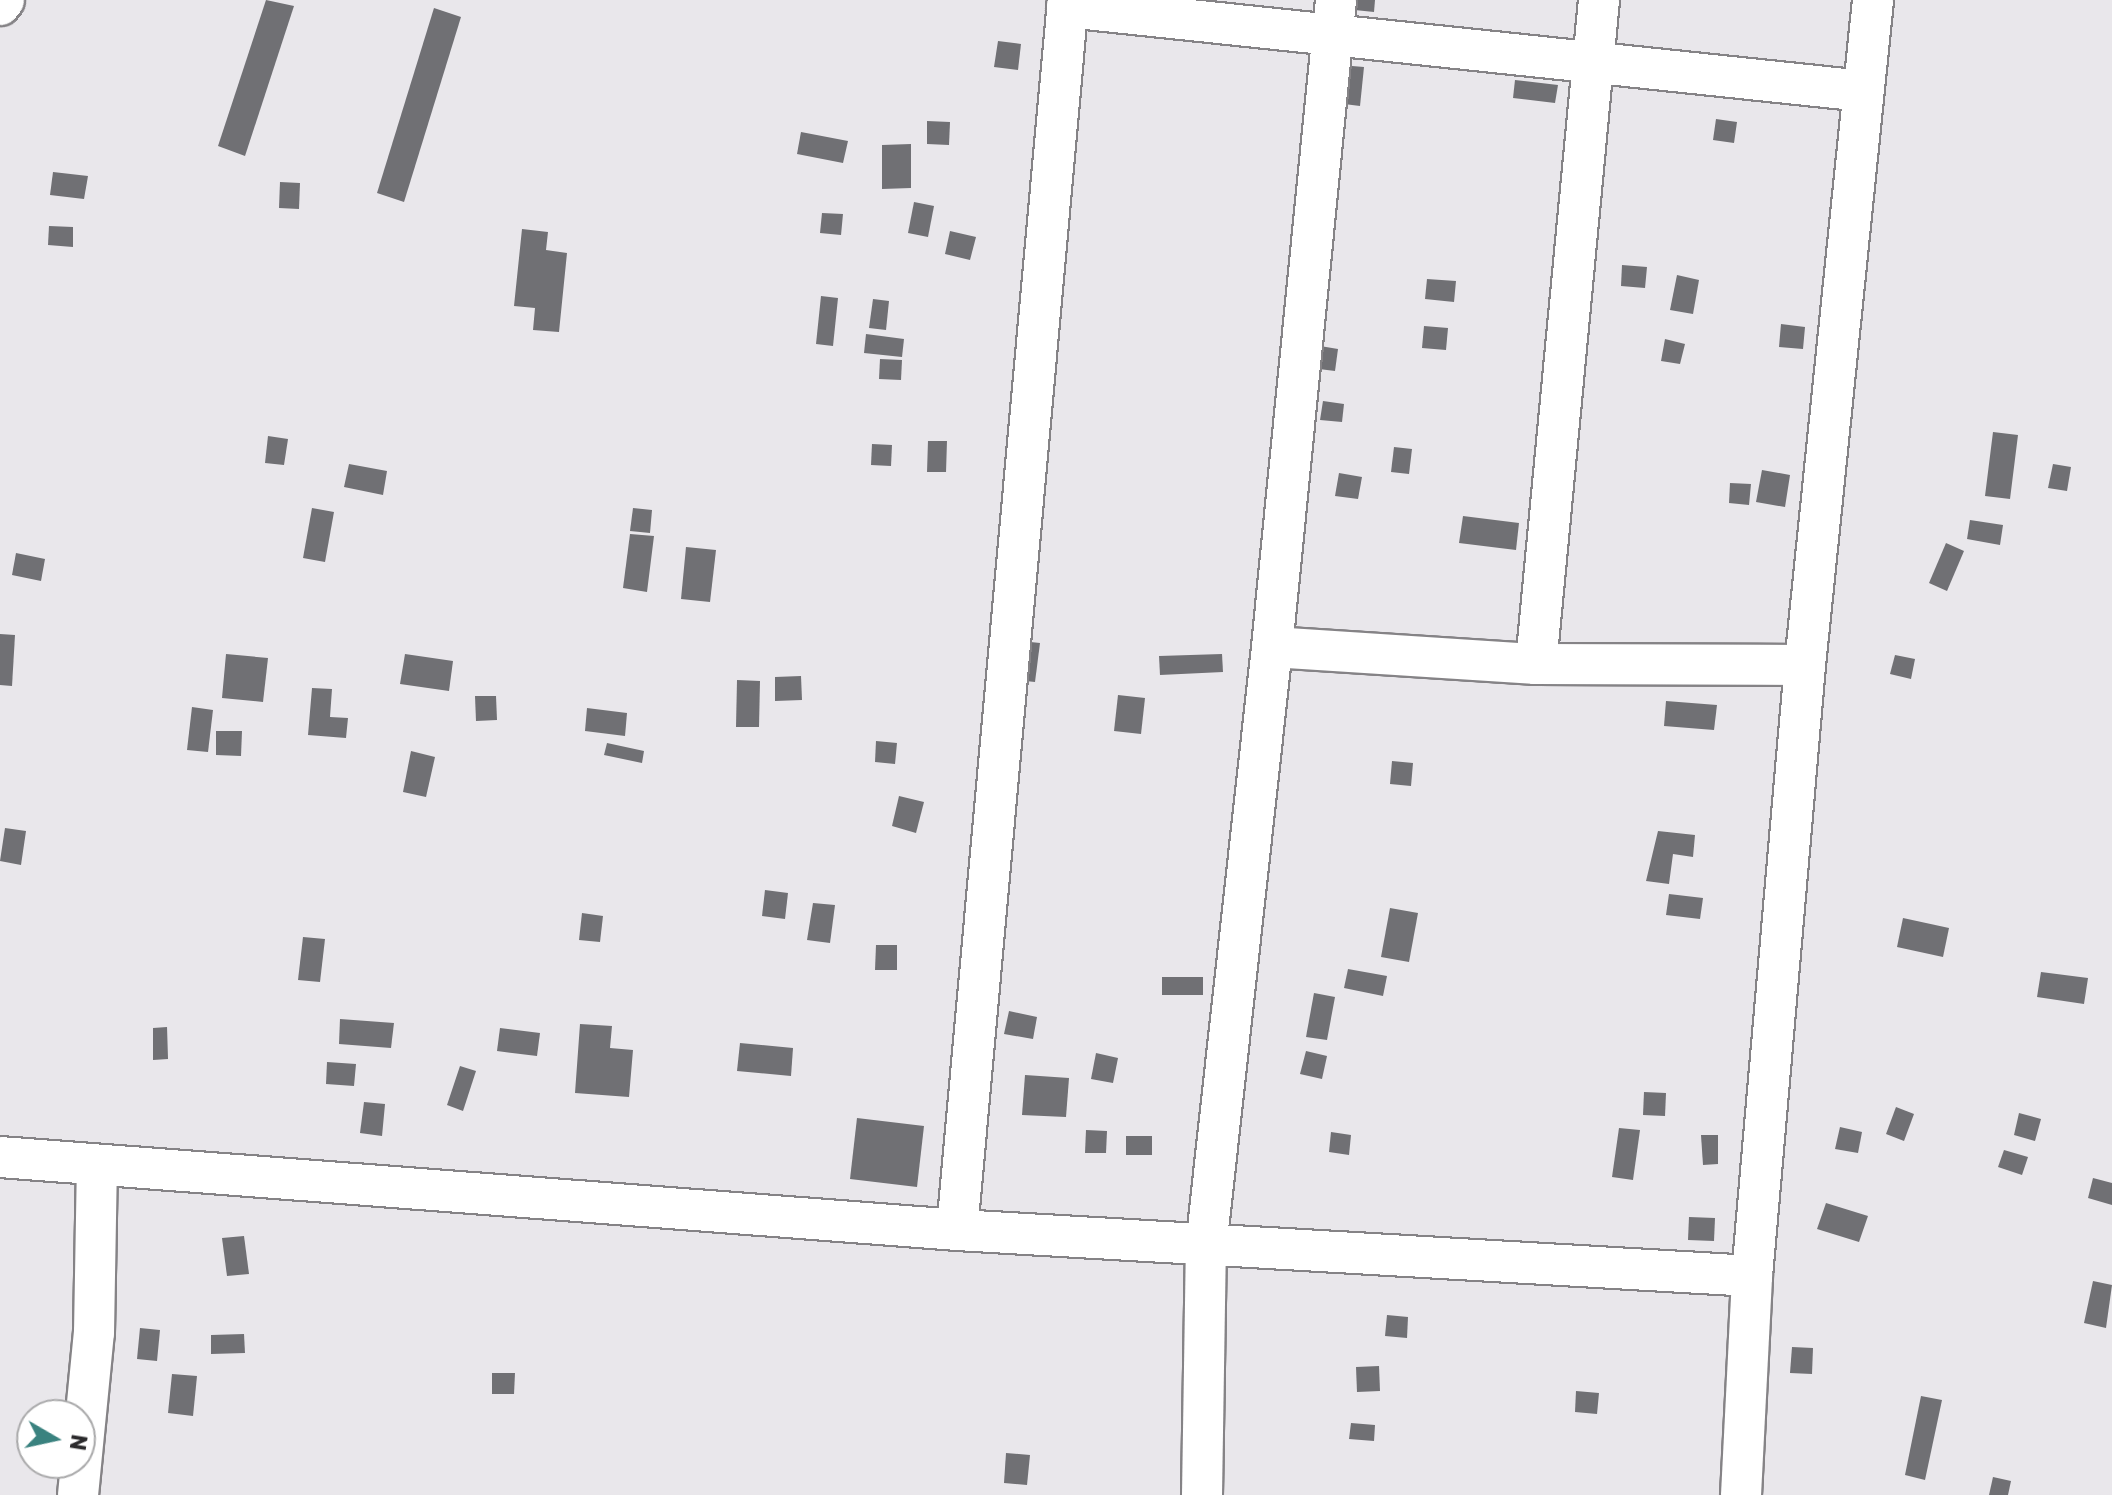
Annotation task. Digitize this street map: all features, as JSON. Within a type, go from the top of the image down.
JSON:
[{"type":"street","points":[[1536,664],[1599,0]]},
{"type":"street","points":[[1741,1495],[1752,1276],[1805,665],[1873,0]]},
{"type":"street","points":[[957,1230],[1067,3],[1334,17],[1593,62],[1864,91]]},
{"type":"street","points":[[1202,1495],[1206,1247],[1272,647],[1334,17]]},
{"type":"street","points":[[1272,647],[1536,664],[1805,665]]},
{"type":"street","points":[[0,1157],[97,1167],[1206,1247],[1752,1276]]},
{"type":"street","points":[[78,1495],[94,1333],[97,1167]]},
{"type":"building","points":[[266,0],[294,6],[245,156],[218,146]]},
{"type":"building","points":[[1346,0],[1375,0],[1374,12],[1345,9]]},
{"type":"building","points":[[434,8],[461,17],[404,202],[377,193]]},
{"type":"building","points":[[998,41],[1021,44],[1018,70],[994,67]]},
{"type":"building","points":[[1340,65],[1364,67],[1360,106],[1336,103]]},
{"type":"building","points":[[1515,80],[1558,85],[1555,103],[1513,98]]},
{"type":"building","points":[[1716,119],[1737,122],[1734,143],[1713,140]]},
{"type":"building","points":[[927,121],[950,122],[949,145],[927,144]]},
{"type":"building","points":[[801,132],[848,141],[843,163],[797,154]]},
{"type":"building","points":[[911,144],[911,188],[882,189],[882,145]]},
{"type":"building","points":[[53,172],[88,176],[84,199],[50,195]]},
{"type":"building","points":[[280,182],[300,183],[299,209],[279,208]]},
{"type":"building","points":[[914,202],[934,206],[928,237],[908,233]]},
{"type":"building","points":[[822,213],[843,214],[841,235],[820,233]]},
{"type":"building","points":[[49,226],[73,227],[73,247],[48,245]]},
{"type":"building","points":[[522,229],[548,232],[546,250],[567,253],[559,332],[533,330],[535,308],[514,306]]},
{"type":"building","points":[[950,231],[976,237],[970,260],[945,254]]},
{"type":"building","points":[[1622,265],[1647,267],[1645,288],[1621,286]]},
{"type":"building","points":[[1677,275],[1699,280],[1693,314],[1670,310]]},
{"type":"building","points":[[1427,279],[1456,281],[1454,302],[1425,299]]},
{"type":"building","points":[[821,296],[838,298],[833,346],[816,344]]},
{"type":"building","points":[[873,299],[889,301],[886,330],[869,328]]},
{"type":"building","points":[[1781,324],[1805,327],[1803,349],[1779,347]]},
{"type":"building","points":[[1424,326],[1448,328],[1446,350],[1422,348]]},
{"type":"building","points":[[866,334],[904,339],[902,357],[864,353]]},
{"type":"building","points":[[1665,339],[1685,344],[1680,364],[1661,361]]},
{"type":"building","points":[[1314,345],[1338,349],[1335,371],[1311,368]]},
{"type":"building","points":[[880,359],[902,360],[901,380],[879,379]]},
{"type":"building","points":[[1323,401],[1344,404],[1342,422],[1320,420]]},
{"type":"building","points":[[1993,432],[2018,435],[2010,499],[1985,496]]},
{"type":"building","points":[[268,436],[288,439],[284,465],[265,463]]},
{"type":"building","points":[[928,441],[947,441],[946,472],[927,472]]},
{"type":"building","points":[[872,444],[892,445],[891,466],[871,465]]},
{"type":"building","points":[[1394,447],[1412,449],[1409,474],[1391,472]]},
{"type":"building","points":[[349,464],[387,471],[383,495],[344,487]]},
{"type":"building","points":[[2053,464],[2071,467],[2067,491],[2048,488]]},
{"type":"building","points":[[1762,470],[1790,475],[1785,507],[1756,502]]},
{"type":"building","points":[[1339,473],[1362,477],[1358,499],[1335,496]]},
{"type":"building","points":[[1730,483],[1751,484],[1749,505],[1729,503]]},
{"type":"building","points":[[312,508],[334,512],[325,562],[303,558]]},
{"type":"building","points":[[633,508],[652,510],[650,533],[630,531]]},
{"type":"building","points":[[1463,516],[1519,523],[1516,550],[1459,543]]},
{"type":"building","points":[[1970,520],[2003,525],[2000,545],[1967,539]]},
{"type":"building","points":[[630,534],[654,536],[647,592],[623,588]]},
{"type":"building","points":[[1946,543],[1964,551],[1947,591],[1929,583]]},
{"type":"building","points":[[686,547],[716,550],[710,602],[681,599]]},
{"type":"building","points":[[16,553],[45,559],[41,581],[12,575]]},
{"type":"building","points":[[0,634],[15,635],[12,686],[0,685]]},
{"type":"building","points":[[1021,641],[1040,643],[1035,682],[1016,680]]},
{"type":"building","points":[[226,654],[268,658],[263,702],[222,698]]},
{"type":"building","points":[[405,654],[453,661],[449,691],[400,684]]},
{"type":"building","points":[[1222,654],[1223,672],[1160,675],[1159,656]]},
{"type":"building","points":[[1895,655],[1915,659],[1911,679],[1890,674]]},
{"type":"building","points":[[801,676],[802,700],[775,701],[775,677]]},
{"type":"building","points":[[737,680],[760,681],[759,727],[736,727]]},
{"type":"building","points":[[312,688],[332,689],[330,717],[348,718],[346,738],[308,735]]},
{"type":"building","points":[[1118,695],[1145,698],[1141,734],[1114,731]]},
{"type":"building","points":[[475,696],[496,696],[497,720],[476,721]]},
{"type":"building","points":[[1666,701],[1717,705],[1714,730],[1664,726]]},
{"type":"building","points":[[192,707],[213,710],[208,752],[187,750]]},
{"type":"building","points":[[587,708],[627,713],[625,736],[585,731]]},
{"type":"building","points":[[216,731],[242,731],[241,756],[216,755]]},
{"type":"building","points":[[876,741],[897,743],[895,764],[875,762]]},
{"type":"building","points":[[607,743],[644,751],[642,763],[604,755]]},
{"type":"building","points":[[411,751],[435,757],[426,797],[403,792]]},
{"type":"building","points":[[1392,761],[1413,763],[1411,786],[1390,784]]},
{"type":"building","points":[[899,796],[924,802],[916,833],[892,826]]},
{"type":"building","points":[[5,828],[26,831],[21,865],[0,861]]},
{"type":"building","points":[[1658,831],[1695,835],[1693,857],[1673,854],[1669,884],[1646,881]]},
{"type":"building","points":[[765,890],[788,893],[785,919],[762,916]]},
{"type":"building","points":[[1669,894],[1703,898],[1700,919],[1666,915]]},
{"type":"building","points":[[813,903],[835,905],[830,943],[807,940]]},
{"type":"building","points":[[1390,908],[1418,913],[1409,962],[1381,957]]},
{"type":"building","points":[[582,913],[603,916],[600,942],[579,940]]},
{"type":"building","points":[[1903,918],[1949,928],[1943,957],[1897,947]]},
{"type":"building","points":[[303,937],[325,939],[320,982],[298,980]]},
{"type":"building","points":[[876,945],[897,945],[897,970],[875,970]]},
{"type":"building","points":[[1348,969],[1387,976],[1383,996],[1344,988]]},
{"type":"building","points":[[2041,972],[2088,978],[2084,1004],[2037,997]]},
{"type":"building","points":[[1162,977],[1203,977],[1203,995],[1162,995]]},
{"type":"building","points":[[1314,993],[1335,997],[1327,1040],[1306,1037]]},
{"type":"building","points":[[1009,1011],[1037,1017],[1033,1039],[1004,1034]]},
{"type":"building","points":[[340,1019],[394,1023],[391,1048],[339,1044]]},
{"type":"building","points":[[580,1024],[612,1026],[610,1048],[633,1050],[629,1097],[575,1093]]},
{"type":"building","points":[[167,1027],[168,1059],[153,1060],[153,1028]]},
{"type":"building","points":[[500,1028],[540,1033],[537,1056],[497,1051]]},
{"type":"building","points":[[740,1043],[793,1048],[791,1076],[737,1071]]},
{"type":"building","points":[[1306,1051],[1327,1056],[1322,1079],[1300,1074]]},
{"type":"building","points":[[1096,1053],[1118,1058],[1113,1083],[1091,1079]]},
{"type":"building","points":[[327,1062],[356,1064],[354,1086],[326,1084]]},
{"type":"building","points":[[460,1066],[476,1071],[463,1111],[447,1105]]},
{"type":"building","points":[[1025,1075],[1069,1078],[1066,1117],[1022,1115]]},
{"type":"building","points":[[1644,1092],[1666,1093],[1665,1116],[1643,1115]]},
{"type":"building","points":[[364,1102],[385,1104],[382,1136],[360,1133]]},
{"type":"building","points":[[1896,1107],[1914,1114],[1904,1141],[1886,1134]]},
{"type":"building","points":[[2019,1113],[2041,1119],[2035,1141],[2014,1135]]},
{"type":"building","points":[[857,1118],[924,1126],[917,1187],[850,1179]]},
{"type":"building","points":[[1840,1127],[1862,1132],[1858,1153],[1835,1149]]},
{"type":"building","points":[[1619,1128],[1640,1130],[1633,1180],[1612,1177]]},
{"type":"building","points":[[1086,1130],[1107,1131],[1106,1153],[1085,1153]]},
{"type":"building","points":[[1331,1132],[1351,1135],[1349,1155],[1329,1152]]},
{"type":"building","points":[[1701,1135],[1718,1135],[1718,1164],[1703,1165]]},
{"type":"building","points":[[1126,1136],[1152,1136],[1152,1155],[1126,1155]]},
{"type":"building","points":[[2004,1150],[2028,1157],[2022,1175],[1998,1167]]},
{"type":"building","points":[[2093,1178],[2112,1183],[2112,1205],[2088,1198]]},
{"type":"building","points":[[1826,1203],[1868,1216],[1859,1242],[1817,1229]]},
{"type":"building","points":[[1689,1217],[1715,1218],[1714,1241],[1688,1240]]},
{"type":"building","points":[[244,1236],[249,1274],[227,1276],[222,1238]]},
{"type":"building","points":[[2093,1281],[2112,1285],[2106,1328],[2084,1323]]},
{"type":"building","points":[[1387,1315],[1408,1317],[1407,1338],[1385,1336]]},
{"type":"building","points":[[140,1328],[160,1330],[157,1361],[137,1359]]},
{"type":"building","points":[[244,1334],[245,1353],[211,1354],[211,1335]]},
{"type":"building","points":[[1792,1347],[1813,1348],[1812,1374],[1790,1373]]},
{"type":"building","points":[[1379,1366],[1380,1391],[1357,1392],[1356,1367]]},
{"type":"building","points":[[492,1373],[515,1373],[514,1394],[492,1394]]},
{"type":"building","points":[[172,1374],[197,1376],[193,1416],[168,1413]]},
{"type":"building","points":[[1576,1391],[1599,1393],[1597,1414],[1575,1412]]},
{"type":"building","points":[[1921,1396],[1942,1400],[1925,1480],[1905,1475]]},
{"type":"building","points":[[1351,1423],[1375,1425],[1374,1441],[1349,1439]]},
{"type":"building","points":[[1006,1453],[1030,1455],[1027,1485],[1004,1483]]},
{"type":"building","points":[[1993,1477],[2011,1481],[2008,1495],[1989,1495]]}]
